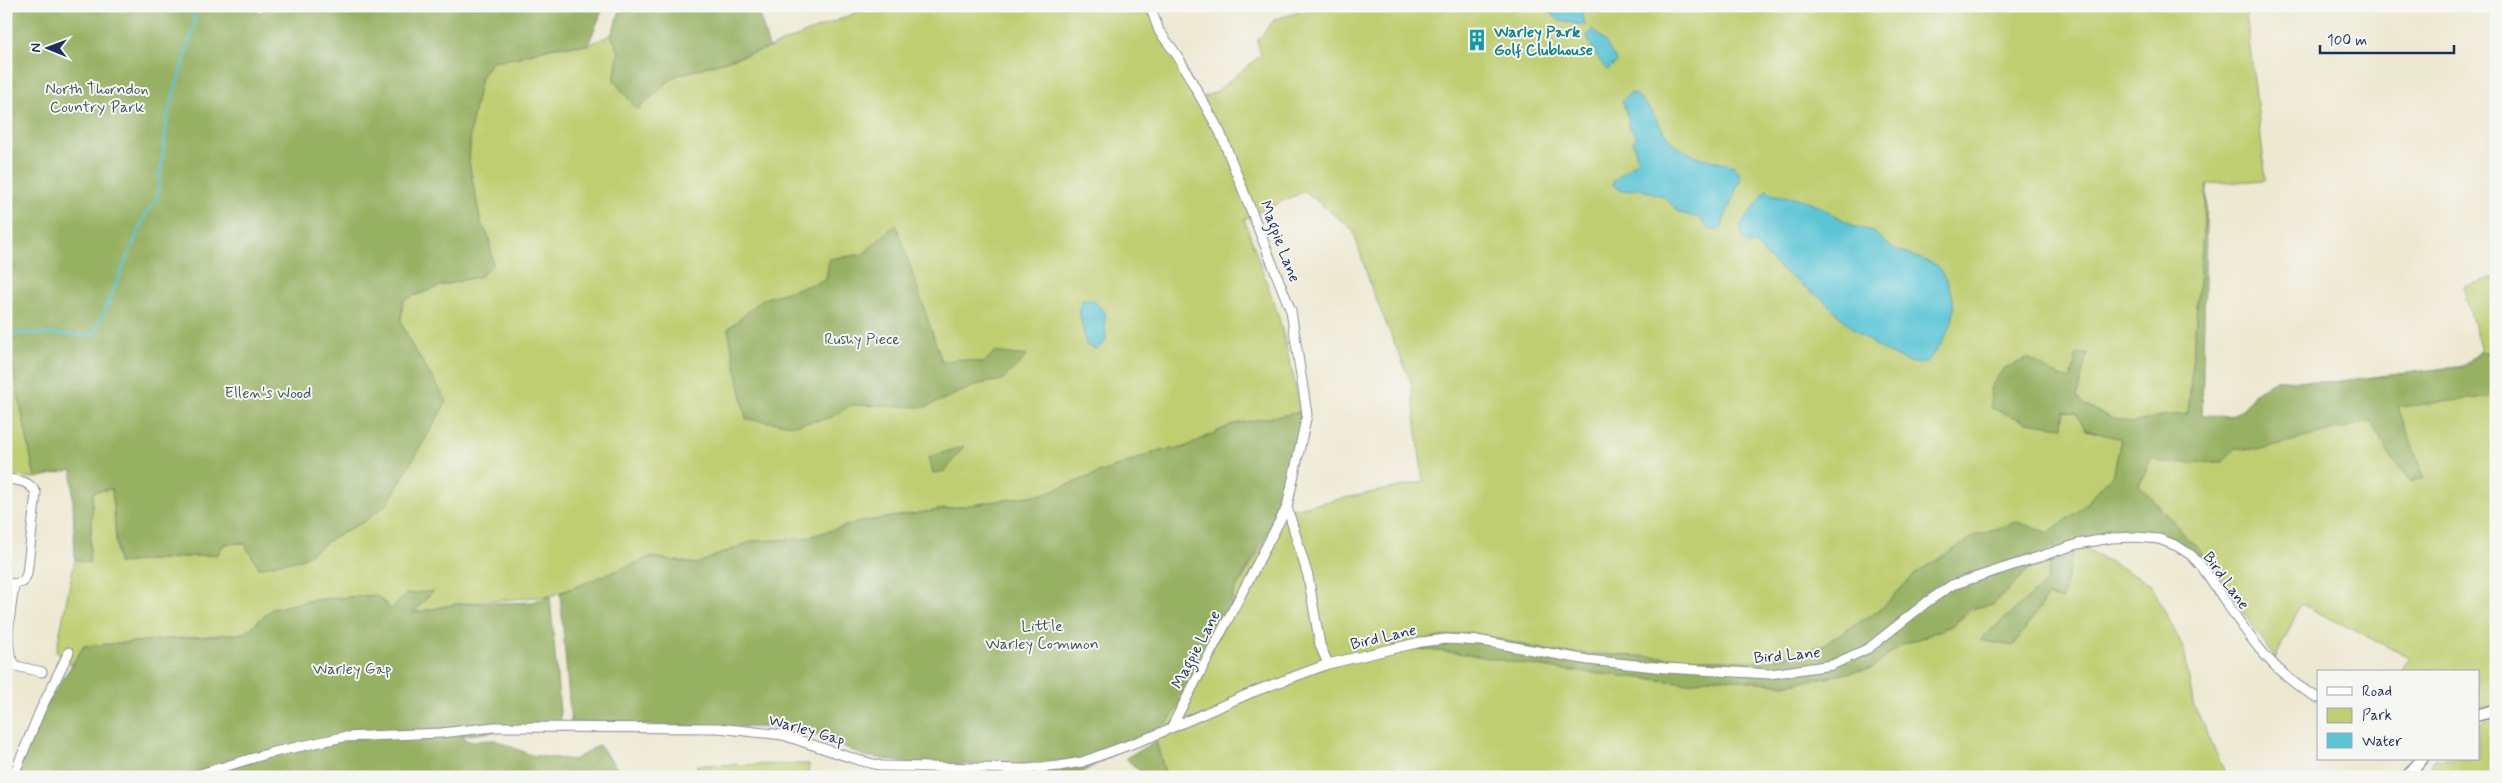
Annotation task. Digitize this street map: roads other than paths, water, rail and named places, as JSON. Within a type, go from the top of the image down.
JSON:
[{"type":"main road","points":[[2480,714],[2496,710]]},
{"type":"main road","points":[[2413,775],[2421,760]]},
{"type":"street","name":"Magpie Lane","points":[[1150,6],[1159,31],[1177,55],[1220,132],[1291,311],[1307,414],[1287,507],[1172,726]]},
{"type":"street","points":[[6,479],[23,480],[36,493],[27,574],[23,582],[10,584],[9,656],[16,666],[42,672]]},
{"type":"street","name":"Magpie Lane","points":[[1287,507],[1308,576],[1320,645],[1328,664]]},
{"type":"street","name":"Bird Lane","points":[[1172,726],[1328,664],[1421,642],[1446,639],[1482,641],[1588,660],[1665,668],[1770,674],[1832,665],[1868,648],[1952,585],[2078,544],[2111,538],[2137,537],[2159,539],[2191,555],[2202,567],[2262,654],[2286,676],[2317,697]]},
{"type":"street","points":[[13,777],[40,711],[69,652]]},
{"type":"street","name":"Warley Gap","points":[[190,777],[277,751],[343,737],[441,733],[494,727],[718,728],[754,730],[783,735],[882,766],[1026,769],[1082,762],[1153,736],[1172,726]]},
{"type":"water","points":[[1544,6],[1581,6],[1585,25],[1559,21]]},
{"type":"water","points":[[1593,29],[1605,42],[1617,62],[1607,70],[1595,53],[1588,38],[1587,35]]},
{"type":"water","points":[[1631,93],[1643,101],[1673,143],[1687,152],[1734,166],[1738,170],[1741,178],[1721,227],[1718,230],[1710,230],[1699,218],[1680,213],[1663,196],[1639,189],[1622,191],[1613,185],[1613,182],[1638,160],[1633,141],[1637,138],[1632,129],[1628,128],[1628,116],[1622,100]]},
{"type":"water","points":[[1767,189],[1773,195],[1794,197],[1815,204],[1856,227],[1872,231],[1892,248],[1937,265],[1946,279],[1951,292],[1954,304],[1953,316],[1944,339],[1926,363],[1918,364],[1897,357],[1874,344],[1856,331],[1824,301],[1778,267],[1756,244],[1749,244],[1743,240],[1740,226]]},
{"type":"water","points":[[1082,300],[1093,300],[1105,312],[1106,341],[1097,349],[1086,345],[1079,310]]},
{"type":"waterway","points":[[6,333],[94,335],[146,214],[157,199],[168,113],[195,24],[193,6]]},
{"type":"place","name":"Warley Park Golf Clubhouse","points":[[1477,40]]},
{"type":"park label","name":"North Thorndon Country Park","points":[[97,97]]},
{"type":"park label","name":"Rushy Piece","points":[[862,338]]},
{"type":"park label","name":"Ellen's Wood","points":[[268,392]]},
{"type":"park label","name":"Little Warley Common","points":[[1042,634]]}]
